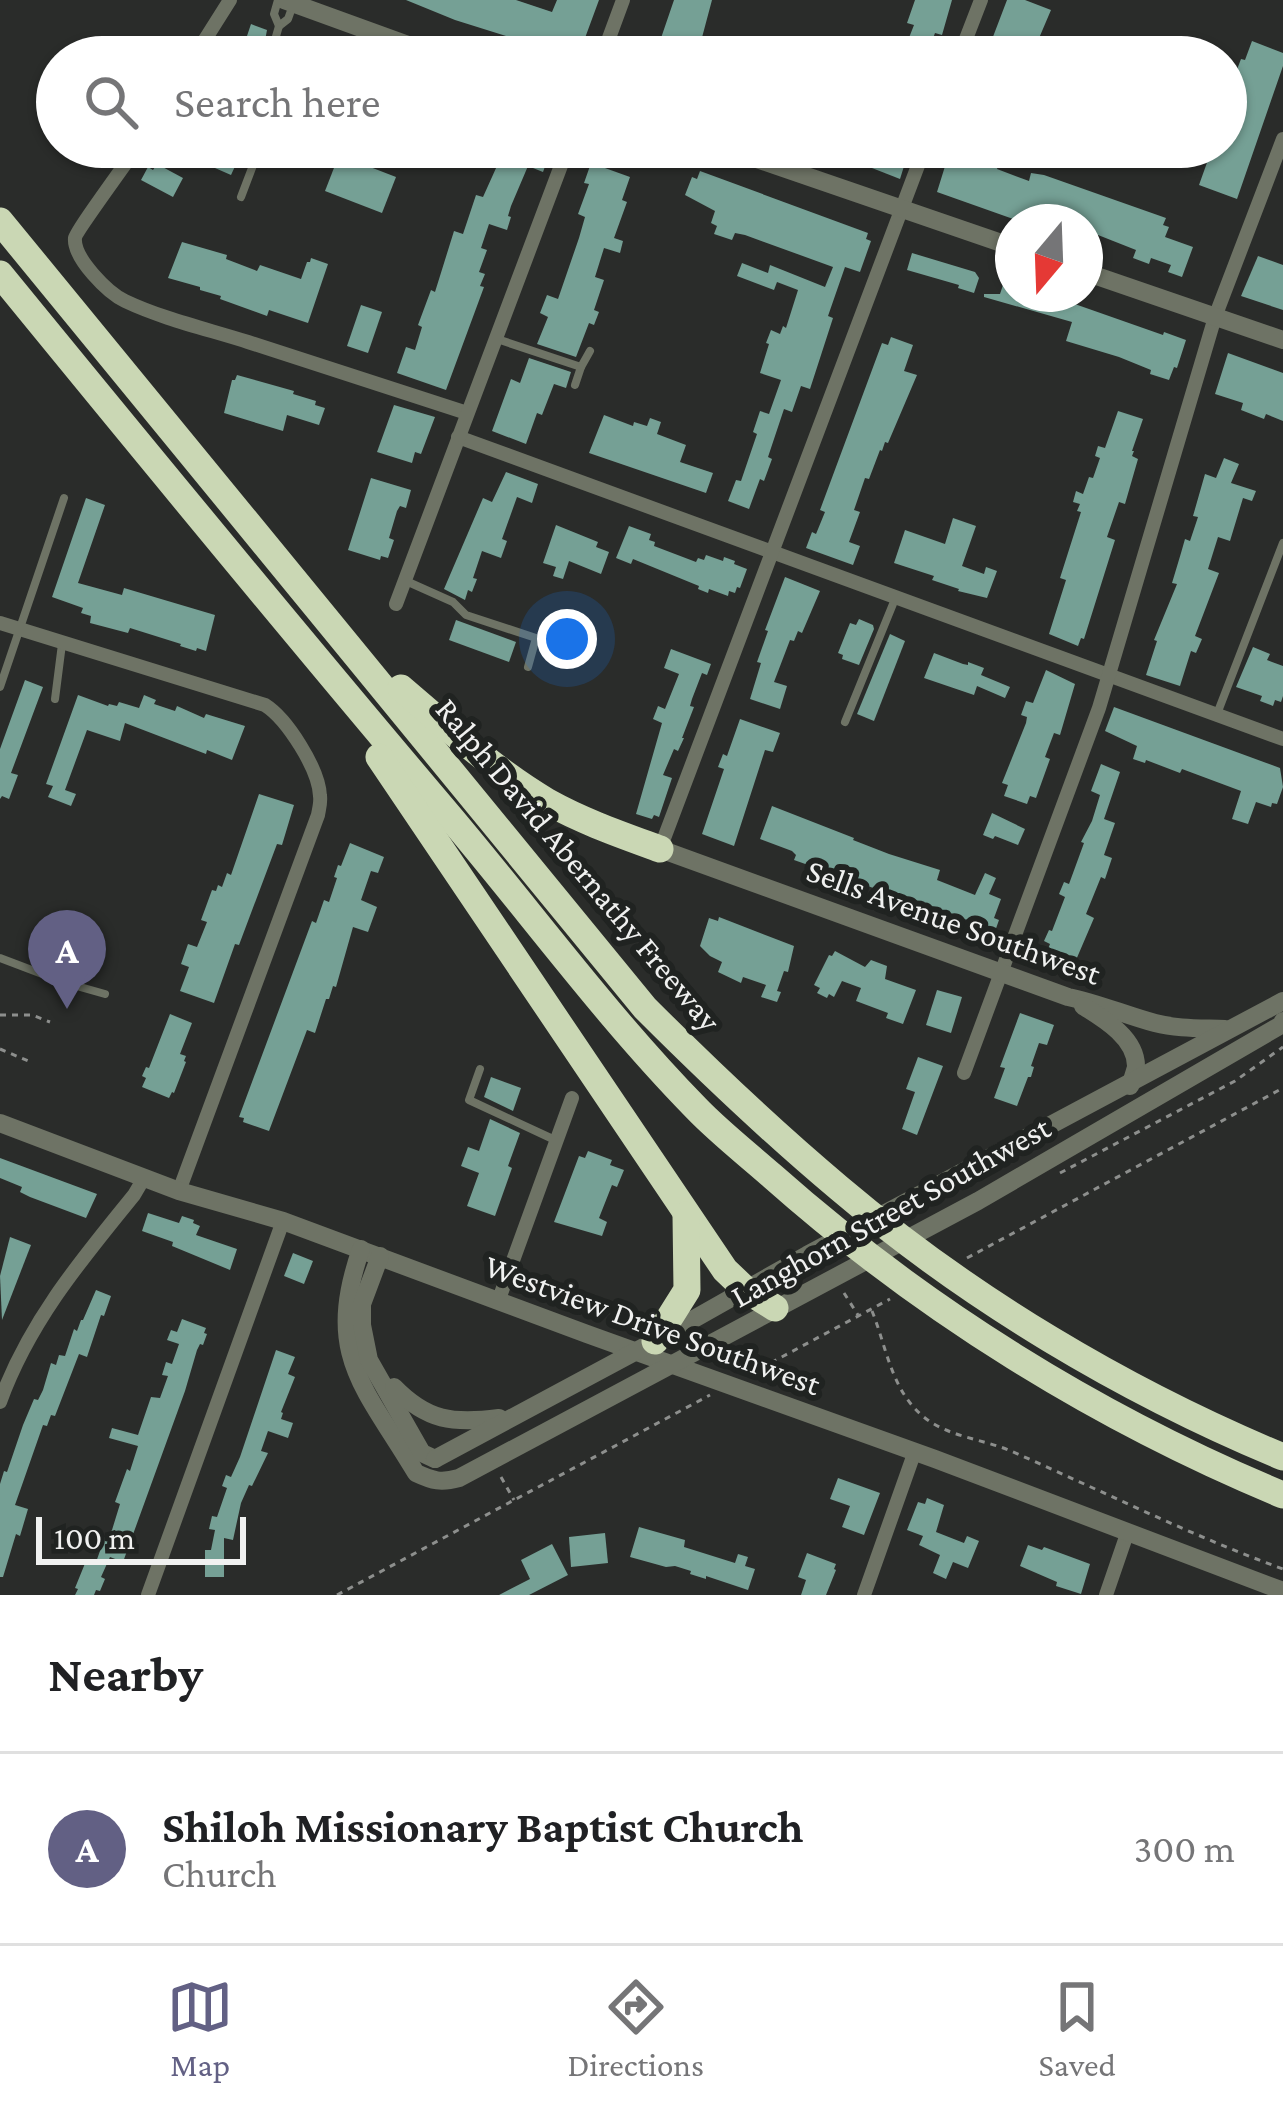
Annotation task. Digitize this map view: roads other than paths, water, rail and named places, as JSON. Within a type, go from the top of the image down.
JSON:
[{"type":"highway","name":"Ralph David Abernathy Freeway","points":[[0,221],[645,1008],[711,1074],[841,1190],[989,1299],[1145,1392],[1283,1456]]},
{"type":"highway","name":"Ralph David Abernathy Freeway","points":[[0,274],[303,644],[700,1113],[804,1204],[957,1319],[1106,1410],[1283,1495]]},
{"type":"highway","points":[[344,640],[516,781],[584,820],[660,849]]},
{"type":"highway","points":[[303,644],[725,1270],[776,1308]]},
{"type":"highway","points":[[655,1341],[687,1290],[686,1215]]},
{"type":"street","points":[[207,36],[230,0]]},
{"type":"street","points":[[610,36],[623,0]]},
{"type":"street","points":[[967,36],[981,0]]},
{"type":"street","points":[[286,1],[366,36]]},
{"type":"street","points":[[964,1073],[1108,676],[1215,317],[1283,139]]},
{"type":"street","points":[[123,168],[74,241],[105,288],[124,300],[467,413]]},
{"type":"street","points":[[396,604],[560,168]]},
{"type":"street","points":[[783,168],[995,242]]},
{"type":"street","points":[[660,849],[918,168]]},
{"type":"street","points":[[1103,278],[1283,340]]},
{"type":"street","points":[[458,437],[1283,740]]},
{"type":"street","points":[[0,623],[265,705],[286,722],[314,774],[320,794],[318,815],[178,1191]]},
{"type":"street","name":"Sells Avenue Southwest","points":[[660,849],[1068,997],[1154,1023],[1232,1029]]},
{"type":"street","points":[[1068,997],[1117,1029],[1136,1066],[1123,1104],[1106,1126]]},
{"type":"street","name":"Langhorn Street Southwest","points":[[435,1459],[1283,1000]]},
{"type":"street","name":"Langhorn Street Southwest","points":[[434,1482],[459,1478],[977,1201],[1283,1021]]},
{"type":"street","points":[[499,1299],[572,1098]]},
{"type":"street","name":"Westview Drive Southwest","points":[[0,1123],[178,1191],[283,1220],[1283,1591]]},
{"type":"street","points":[[0,1402],[28,1337],[56,1292],[144,1178]]},
{"type":"street","points":[[148,1595],[283,1220]]},
{"type":"street","points":[[370,1252],[362,1304],[369,1360],[422,1454],[435,1459],[434,1482],[416,1473],[352,1368],[345,1308],[350,1280],[370,1252]]},
{"type":"street","points":[[377,1373],[413,1406],[443,1419],[466,1422],[516,1415]]},
{"type":"street","points":[[864,1595],[915,1451]]},
{"type":"street","points":[[1106,1595],[1129,1531]]},
{"type":"lane","points":[[279,26],[274,14],[286,1]]},
{"type":"lane","points":[[276,36],[288,19],[286,1]]},
{"type":"lane","points":[[241,197],[252,168]]},
{"type":"lane","points":[[496,338],[581,367]]},
{"type":"lane","points":[[575,385],[590,351]]},
{"type":"lane","points":[[0,687],[64,498]]},
{"type":"lane","points":[[1216,715],[1283,543]]},
{"type":"lane","points":[[405,581],[452,602],[466,615],[536,638],[527,667]]},
{"type":"lane","points":[[845,722],[896,597]]},
{"type":"lane","points":[[55,699],[62,643]]},
{"type":"lane","points":[[0,958],[105,994]]},
{"type":"lane","points":[[480,1069],[469,1100],[556,1141]]},
{"type":"place","name":"Shiloh Missionary Baptist Church","points":[[67,1009]]}]
